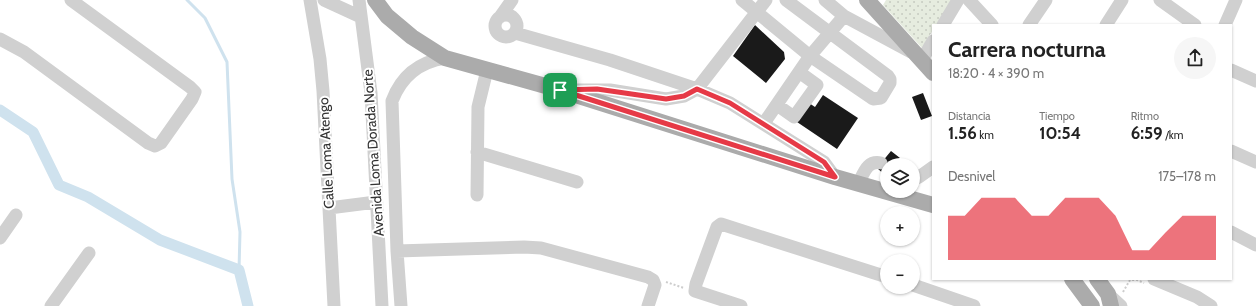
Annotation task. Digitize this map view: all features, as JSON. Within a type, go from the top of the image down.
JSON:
[{"type":"main road","points":[[375,0],[387,16],[412,37],[445,58],[560,90],[835,177],[880,189]]},
{"type":"main road","points":[[869,1],[932,72]]},
{"type":"main road","points":[[912,199],[932,192]]},
{"type":"main road","points":[[909,198],[932,205]]},
{"type":"main road","points":[[1073,280],[1092,306]]},
{"type":"street","points":[[0,39],[24,52],[148,143],[155,146],[161,143],[192,99],[195,92],[71,0]]},
{"type":"street","name":"Calle Loma Atengo","points":[[310,0],[320,65],[334,306]]},
{"type":"street","points":[[324,0],[361,16]]},
{"type":"street","name":"Avenida Loma Dorada Norte","points":[[359,0],[371,93],[382,306]]},
{"type":"street","points":[[512,0],[497,19],[495,27],[498,34],[505,38],[513,36],[515,33],[625,65],[697,89],[730,103],[764,123],[824,162],[835,177]]},
{"type":"street","points":[[742,0],[810,56],[874,99],[881,98],[890,83],[890,79],[831,32],[786,0]]},
{"type":"street","points":[[560,90],[597,89],[666,99],[684,96],[697,89],[766,0]]},
{"type":"street","points":[[825,0],[844,16],[920,58],[932,42]]},
{"type":"street","points":[[944,24],[958,0]]},
{"type":"street","points":[[969,0],[991,24]]},
{"type":"street","points":[[1030,24],[1046,0]]},
{"type":"street","points":[[1107,24],[1122,0]]},
{"type":"street","points":[[1160,0],[1193,24]]},
{"type":"street","points":[[1225,24],[1236,0]]},
{"type":"street","points":[[764,123],[810,56],[844,16]]},
{"type":"street","name":"Avenida Loma Dorada Norte","points":[[401,306],[397,251],[392,101],[403,80],[414,69],[429,61],[445,58]]},
{"type":"street","points":[[477,195],[478,107],[487,70]]},
{"type":"street","points":[[1232,70],[1256,81]]},
{"type":"street","points":[[777,105],[794,117],[818,85],[799,72]]},
{"type":"street","points":[[1232,151],[1256,162]]},
{"type":"street","points":[[477,152],[577,182]]},
{"type":"street","points":[[858,184],[868,165],[876,162],[880,163]]},
{"type":"street","points":[[920,177],[932,168]]},
{"type":"street","points":[[329,208],[376,202]]},
{"type":"street","points":[[0,238],[16,215]]},
{"type":"street","points":[[741,306],[695,291],[696,284],[717,227],[721,224],[880,275]]},
{"type":"street","points":[[1232,233],[1256,245]]},
{"type":"street","points":[[397,251],[524,247],[541,248],[644,276],[653,280],[654,290],[648,306]]},
{"type":"street","points":[[51,306],[89,253]]},
{"type":"street","points":[[1156,280],[1197,297],[1211,306]]},
{"type":"street","points":[[920,287],[974,306]]},
{"type":"street","points":[[1106,289],[1122,306]]},
{"type":"path","points":[[653,280],[695,291]]},
{"type":"shaded area","points":[[886,0],[952,0],[937,24],[932,24],[932,32],[922,48],[883,5]]},
{"type":"building","points":[[755,25],[784,52],[785,59],[766,83],[733,56]]},
{"type":"building","points":[[923,93],[932,116],[921,120],[912,97]]},
{"type":"building","points":[[823,95],[858,118],[837,149],[797,122],[809,103],[815,107]]},
{"type":"building","points":[[891,151],[900,158],[885,158]]},
{"type":"waterway","points":[[187,0],[205,18],[227,62],[232,179],[240,232],[239,270]]},
{"type":"waterway","points":[[0,110],[33,132],[59,185],[88,197],[160,240],[239,270],[248,306]]},
{"type":"route","points":[[697,89],[730,103],[824,162],[835,177],[734,145],[560,90],[610,90],[666,99],[684,96],[697,89]]}]
